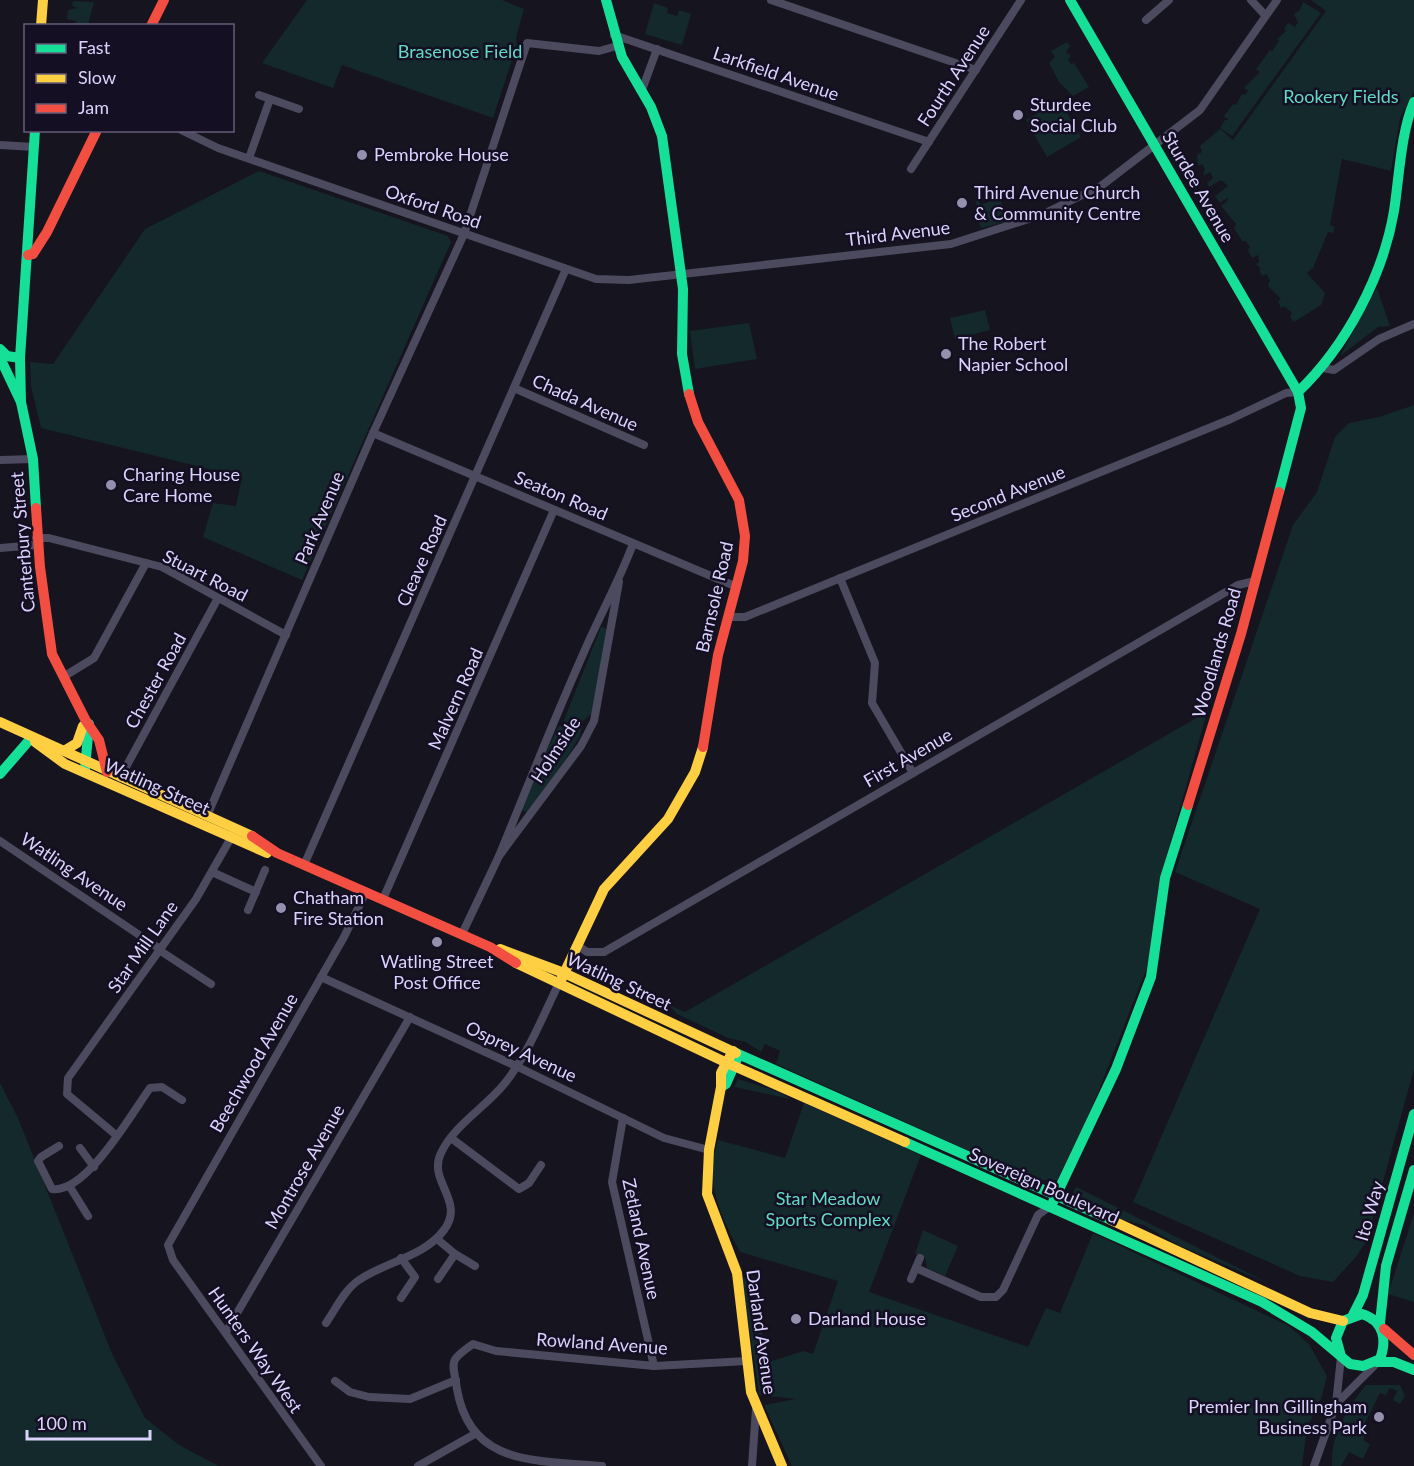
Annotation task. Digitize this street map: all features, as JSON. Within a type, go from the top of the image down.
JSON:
[{"type":"main road","points":[[41,24],[43,0]]},
{"type":"main road","points":[[152,24],[164,0]]},
{"type":"main road","name":"Barnsole Road","points":[[562,978],[607,886],[668,819],[693,777],[706,738],[718,655],[743,561],[745,536],[736,491],[698,422],[687,388],[682,354],[684,302],[682,274],[662,136],[642,90],[616,41],[606,0]]},
{"type":"main road","name":"Sturdee Avenue","points":[[1071,0],[1298,392]]},
{"type":"main road","points":[[1298,392],[1323,368],[1356,311],[1386,247],[1392,224],[1401,149],[1411,124],[1408,115],[1414,102]]},
{"type":"main road","points":[[21,402],[20,362],[35,132]]},
{"type":"main road","points":[[28,255],[35,251],[97,132]]},
{"type":"main road","points":[[29,231],[40,230],[51,222]]},
{"type":"main road","points":[[0,349],[7,357],[20,362]]},
{"type":"main road","name":"Canterbury Street","points":[[2,361],[10,367],[20,362]]},
{"type":"main road","name":"Canterbury Street","points":[[2,361],[21,402],[33,459],[37,541],[51,648],[63,677],[99,740],[107,772]]},
{"type":"main road","name":"Woodlands Road","points":[[1049,1207],[1057,1197],[1116,1069],[1151,977],[1165,878],[1255,581],[1301,408],[1298,392]]},
{"type":"main road","points":[[64,751],[74,747],[81,738],[86,719]]},
{"type":"main road","points":[[86,719],[86,767]]},
{"type":"main road","points":[[0,722],[64,751],[86,767]]},
{"type":"main road","points":[[0,774],[32,737]]},
{"type":"main road","name":"Watling Street","points":[[32,737],[38,747],[234,833]]},
{"type":"main road","name":"Watling Street","points":[[86,767],[107,772],[207,816],[266,853],[277,853],[490,947],[515,953],[730,1064]]},
{"type":"main road","name":"Barnsole Road","points":[[577,945],[575,969],[578,980]]},
{"type":"main road","name":"Watling Street","points":[[562,978],[578,980],[736,1052]]},
{"type":"main road","name":"Sovereign Boulevard","points":[[736,1052],[1310,1313],[1348,1318]]},
{"type":"main road","name":"Darland Avenue","points":[[736,1052],[721,1087],[709,1150],[707,1194],[715,1221],[735,1265],[747,1360],[756,1408],[782,1466]]},
{"type":"main road","name":"Sovereign Boulevard","points":[[730,1064],[1275,1309],[1311,1332],[1341,1357]]},
{"type":"main road","name":"Ito Way","points":[[1348,1318],[1363,1295],[1414,1114]]},
{"type":"main road","name":"Ito Way","points":[[1382,1326],[1381,1291],[1414,1170]]},
{"type":"main road","points":[[1414,1355],[1367,1315],[1348,1318],[1336,1336],[1341,1357],[1357,1366],[1391,1362],[1414,1371]]},
{"type":"main road","points":[[1377,1362],[1385,1347],[1382,1326]]},
{"type":"street","points":[[771,0],[976,70]]},
{"type":"street","name":"Fourth Avenue","points":[[911,169],[1021,0]]},
{"type":"street","points":[[1146,20],[1169,0]]},
{"type":"street","points":[[1251,0],[1265,15]]},
{"type":"street","name":"Third Avenue","points":[[682,274],[951,244],[1041,215],[1101,186],[1200,110],[1277,0]]},
{"type":"street","name":"Larkfield Avenue","points":[[616,41],[657,49],[929,142]]},
{"type":"street","name":"Park Avenue","points":[[207,816],[373,433],[464,234],[526,43],[599,51],[616,41]]},
{"type":"street","points":[[642,90],[657,49]]},
{"type":"street","points":[[259,95],[299,109]]},
{"type":"street","points":[[249,158],[270,99]]},
{"type":"street","name":"Oxford Road","points":[[186,132],[249,158],[596,279],[617,281],[682,274]]},
{"type":"street","points":[[0,146],[34,147]]},
{"type":"street","name":"Cleave Road","points":[[304,865],[566,269]]},
{"type":"street","points":[[1323,368],[1334,370],[1380,338],[1414,324]]},
{"type":"street","name":"Chada Avenue","points":[[514,388],[644,445]]},
{"type":"street","name":"Second Avenue","points":[[728,617],[745,617],[1220,423],[1286,393],[1298,392]]},
{"type":"street","name":"Seaton Road","points":[[373,433],[737,587]]},
{"type":"street","points":[[0,460],[33,459]]},
{"type":"street","name":"Malvern Road","points":[[384,899],[554,510]]},
{"type":"street","name":"Stuart Road","points":[[0,548],[50,538],[166,568],[286,635]]},
{"type":"street","name":"Holmside","points":[[462,934],[499,856],[600,617],[619,582],[633,544]]},
{"type":"street","points":[[63,677],[95,657],[146,563]]},
{"type":"street","points":[[840,578],[875,663],[872,703],[913,773]]},
{"type":"street","name":"First Avenue","points":[[577,945],[587,952],[604,952],[1238,585],[1255,581]]},
{"type":"street","name":"Holmside","points":[[499,856],[581,746],[594,721],[619,582]]},
{"type":"street","name":"Chester Road","points":[[120,778],[218,598]]},
{"type":"street","points":[[600,617],[613,621]]},
{"type":"street","points":[[516,814],[527,820]]},
{"type":"street","name":"Star Mill Lane","points":[[116,1135],[67,1094],[68,1078],[160,949],[212,872],[234,833]]},
{"type":"street","name":"Watling Avenue","points":[[0,841],[211,984]]},
{"type":"street","points":[[248,910],[266,870]]},
{"type":"street","points":[[212,872],[256,892]]},
{"type":"street","name":"Beechwood Avenue","points":[[168,1249],[170,1238],[321,977],[366,892]]},
{"type":"street","name":"Osprey Avenue","points":[[321,977],[516,1065],[664,1138],[709,1150]]},
{"type":"street","points":[[326,1323],[358,1280],[437,1239],[446,1228],[452,1213],[452,1203],[444,1190],[438,1166],[440,1155],[451,1138],[504,1084],[562,978]]},
{"type":"street","name":"Montrose Avenue","points":[[226,1332],[410,1017]]},
{"type":"street","points":[[59,1146],[38,1161],[52,1189],[70,1187],[94,1167],[150,1088],[162,1087],[182,1100]]},
{"type":"street","name":"Zetland Avenue","points":[[623,1118],[612,1182],[654,1366]]},
{"type":"street","points":[[451,1138],[519,1188],[529,1183],[541,1165]]},
{"type":"street","points":[[80,1148],[94,1167]]},
{"type":"street","points":[[70,1187],[88,1216]]},
{"type":"street","points":[[916,1268],[982,1297],[996,1297],[1003,1290],[1038,1215],[1049,1207]]},
{"type":"street","points":[[437,1239],[455,1254],[475,1266]]},
{"type":"street","name":"Hunters Way West","points":[[168,1249],[321,1466]]},
{"type":"street","points":[[438,1279],[455,1254]]},
{"type":"street","points":[[401,1258],[415,1277],[401,1298]]},
{"type":"street","points":[[911,1279],[920,1258]]},
{"type":"street","name":"Rowland Avenue","points":[[456,1380],[451,1368],[458,1355],[474,1344],[496,1351],[654,1366],[747,1360]]},
{"type":"street","points":[[1314,1466],[1336,1404],[1341,1357]]},
{"type":"street","points":[[1336,1404],[1377,1362]]},
{"type":"street","points":[[335,1381],[350,1392],[369,1397],[410,1399],[456,1380],[461,1413],[473,1435],[498,1452],[527,1463],[602,1466]]},
{"type":"street","name":"Darland Avenue","points":[[752,1466],[756,1408]]},
{"type":"street","points":[[418,1466],[473,1435]]},
{"type":"street","points":[[1319,1456],[1321,1466]]},
{"type":"green space","name":"Brasenose Field","points":[[307,0],[502,0],[524,9],[516,38],[517,45],[493,118],[342,65],[333,88],[262,63]]},
{"type":"green space","name":"Rookery Fields","points":[[1311,0],[1414,0],[1414,92],[1400,118],[1391,171],[1342,159],[1330,225],[1335,227],[1333,233],[1328,232],[1313,268],[1307,273],[1325,293],[1321,305],[1294,322],[1290,317],[1292,313],[1284,306],[1281,308],[1278,301],[1281,299],[1268,286],[1270,280],[1266,274],[1262,276],[1259,270],[1261,269],[1256,264],[1259,262],[1258,255],[1252,258],[1248,251],[1250,247],[1246,241],[1242,241],[1234,228],[1236,224],[1221,206],[1228,200],[1227,198],[1220,203],[1215,196],[1228,186],[1221,180],[1209,187],[1207,183],[1213,178],[1210,172],[1203,176],[1205,169],[1202,164],[1198,166],[1197,155],[1202,152],[1200,146],[1220,129],[1233,140],[1326,11]]},
{"type":"green space","points":[[73,1],[94,2],[88,24],[77,24],[76,21],[67,19],[68,10],[78,8],[72,6]]},
{"type":"green space","points":[[1303,2],[1321,13],[1232,136],[1220,128],[1225,120],[1229,120],[1224,116],[1233,104],[1236,105],[1242,94],[1245,95],[1248,91],[1244,88],[1260,72],[1256,69],[1279,41],[1277,39],[1286,31],[1284,29],[1288,23],[1295,27],[1298,22],[1294,14],[1300,10]]},
{"type":"green space","points":[[654,3],[668,8],[667,13],[677,16],[679,10],[691,14],[682,45],[645,34]]},
{"type":"green space","points":[[1067,42],[1070,46],[1066,52],[1071,56],[1068,59],[1071,64],[1074,63],[1089,87],[1073,96],[1059,82],[1049,63],[1055,57],[1051,51]]},
{"type":"green space","points":[[1060,101],[1081,137],[1047,157],[1026,120]]},
{"type":"green space","points":[[259,171],[448,236],[451,242],[302,580],[203,537],[213,503],[236,506],[242,477],[41,428],[31,386],[30,362],[53,364],[145,229]]},
{"type":"green space","points":[[1000,198],[1009,221],[981,228],[974,209],[977,209],[976,200],[979,200],[980,205]]},
{"type":"green space","points":[[1377,288],[1390,326],[1378,327],[1340,356]]},
{"type":"green space","points":[[985,310],[990,330],[955,339],[950,318]]},
{"type":"green space","points":[[749,323],[757,359],[695,369],[690,331]]},
{"type":"green space","points":[[1414,405],[1414,1069],[1367,1240],[1356,1257],[1333,1282],[1300,1276],[1133,1202],[1260,909],[1175,872],[1293,525],[1317,492],[1335,437],[1349,423],[1379,417]]},
{"type":"green space","points":[[601,627],[608,629],[592,713],[583,721],[580,736],[528,812],[519,810],[558,727],[562,725]]},
{"type":"green space","points":[[1207,712],[1159,883],[1148,965],[1088,1118],[1057,1180],[1034,1180],[776,1064],[780,1051],[765,1044],[761,1052],[746,1042],[728,1038],[677,1014],[669,1005],[685,1012]]},
{"type":"green space","points":[[738,1079],[779,1092],[791,1099],[734,1087]]},
{"type":"green space","points":[[0,1083],[18,1118],[113,1356],[145,1418],[179,1445],[219,1466],[0,1466]]},
{"type":"green space","name":"Star Meadow Sports Complex","points":[[804,1103],[921,1155],[869,1292],[1028,1347],[1046,1308],[1060,1313],[1093,1233],[1289,1326],[1309,1344],[1327,1376],[1321,1399],[1307,1428],[1302,1466],[792,1466],[764,1405],[796,1399],[759,1395],[742,1278],[758,1277],[757,1290],[766,1363],[803,1351],[813,1354],[838,1281],[740,1252],[726,1225],[716,1198],[713,1171],[718,1140],[785,1158]]},
{"type":"green space","points":[[1076,1187],[1270,1284],[1178,1245],[1144,1225],[1123,1220],[1078,1200],[1073,1192]]},
{"type":"green space","points":[[1414,1213],[1414,1302],[1388,1294]]},
{"type":"green space","points":[[923,1230],[958,1246],[945,1276],[927,1268],[925,1258],[915,1254]]},
{"type":"green space","points":[[1366,1385],[1400,1385],[1405,1396],[1400,1404],[1393,1400],[1397,1391],[1390,1388],[1386,1395],[1380,1393],[1361,1431],[1366,1434],[1363,1440],[1370,1444],[1363,1459],[1349,1452],[1341,1466],[1332,1466],[1337,1433],[1353,1403]]},
{"type":"traffic: fast","points":[[606,0],[622,57],[651,107],[662,136],[683,289],[682,354],[689,394]]},
{"type":"traffic: fast","points":[[1070,0],[1298,392],[1301,408],[1279,492]]},
{"type":"traffic: fast","points":[[1298,392],[1347,332],[1371,285],[1389,236],[1403,141],[1414,102]]},
{"type":"traffic: fast","points":[[35,132],[20,358],[21,402],[33,459],[36,508]]},
{"type":"traffic: fast","points":[[0,349],[7,356],[20,358]]},
{"type":"traffic: fast","points":[[0,358],[21,402]]},
{"type":"traffic: fast","points":[[85,769],[89,724]]},
{"type":"traffic: fast","points":[[0,774],[32,737]]},
{"type":"traffic: fast","points":[[1053,1202],[1116,1069],[1151,977],[1165,878],[1188,805]]},
{"type":"traffic: fast","points":[[736,1053],[1111,1220]]},
{"type":"traffic: fast","points":[[721,1087],[726,1084],[737,1059]]},
{"type":"traffic: fast","points":[[1353,1315],[1363,1295],[1414,1114]]},
{"type":"traffic: fast","points":[[905,1142],[1262,1302],[1312,1332],[1350,1364],[1363,1366],[1380,1359],[1383,1338],[1375,1321],[1362,1314],[1343,1321],[1336,1338],[1341,1356]]},
{"type":"traffic: fast","points":[[1380,1323],[1386,1266],[1414,1170]]},
{"type":"traffic: fast","points":[[1377,1362],[1394,1362],[1414,1370]]},
{"type":"traffic: slow","points":[[41,24],[43,0]]},
{"type":"traffic: slow","points":[[0,722],[252,836]]},
{"type":"traffic: slow","points":[[64,751],[77,743],[83,726]]},
{"type":"traffic: slow","points":[[35,742],[65,764],[267,853]]},
{"type":"traffic: slow","points":[[561,980],[604,889],[668,819],[695,772],[703,747]]},
{"type":"traffic: slow","points":[[500,949],[564,973],[736,1053]]},
{"type":"traffic: slow","points":[[516,963],[725,1062],[905,1142]]},
{"type":"traffic: slow","points":[[733,1051],[721,1073],[721,1087],[709,1150],[707,1194],[737,1273],[751,1392],[782,1466]]},
{"type":"traffic: slow","points":[[1111,1220],[1310,1313],[1343,1321]]},
{"type":"traffic: jam","points":[[152,24],[164,0]]},
{"type":"traffic: jam","points":[[28,255],[33,254],[47,232],[96,132]]},
{"type":"traffic: jam","points":[[689,394],[698,422],[739,500],[745,536],[743,561],[718,655],[703,747]]},
{"type":"traffic: jam","points":[[1188,805],[1241,634],[1279,492]]},
{"type":"traffic: jam","points":[[36,508],[40,567],[52,654],[86,721],[99,740],[107,772]]},
{"type":"traffic: jam","points":[[252,836],[277,853],[490,947],[516,963]]},
{"type":"traffic: jam","points":[[1384,1329],[1414,1355]]},
{"type":"place","name":"Sturdee Social Club","points":[[1018,115]]},
{"type":"place","name":"Pembroke House","points":[[362,155]]},
{"type":"place","name":"Third Avenue Church & Community Centre","points":[[962,203]]},
{"type":"place","name":"The Robert Napier School","points":[[946,354]]},
{"type":"place","name":"Charing House Care Home","points":[[111,485]]},
{"type":"place","name":"Chatham Fire Station","points":[[281,908]]},
{"type":"place","name":"Watling Street Post Office","points":[[437,942]]},
{"type":"place","name":"Darland House","points":[[796,1319]]},
{"type":"place","name":"Premier Inn Gillingham Business Park","points":[[1379,1417]]}]
